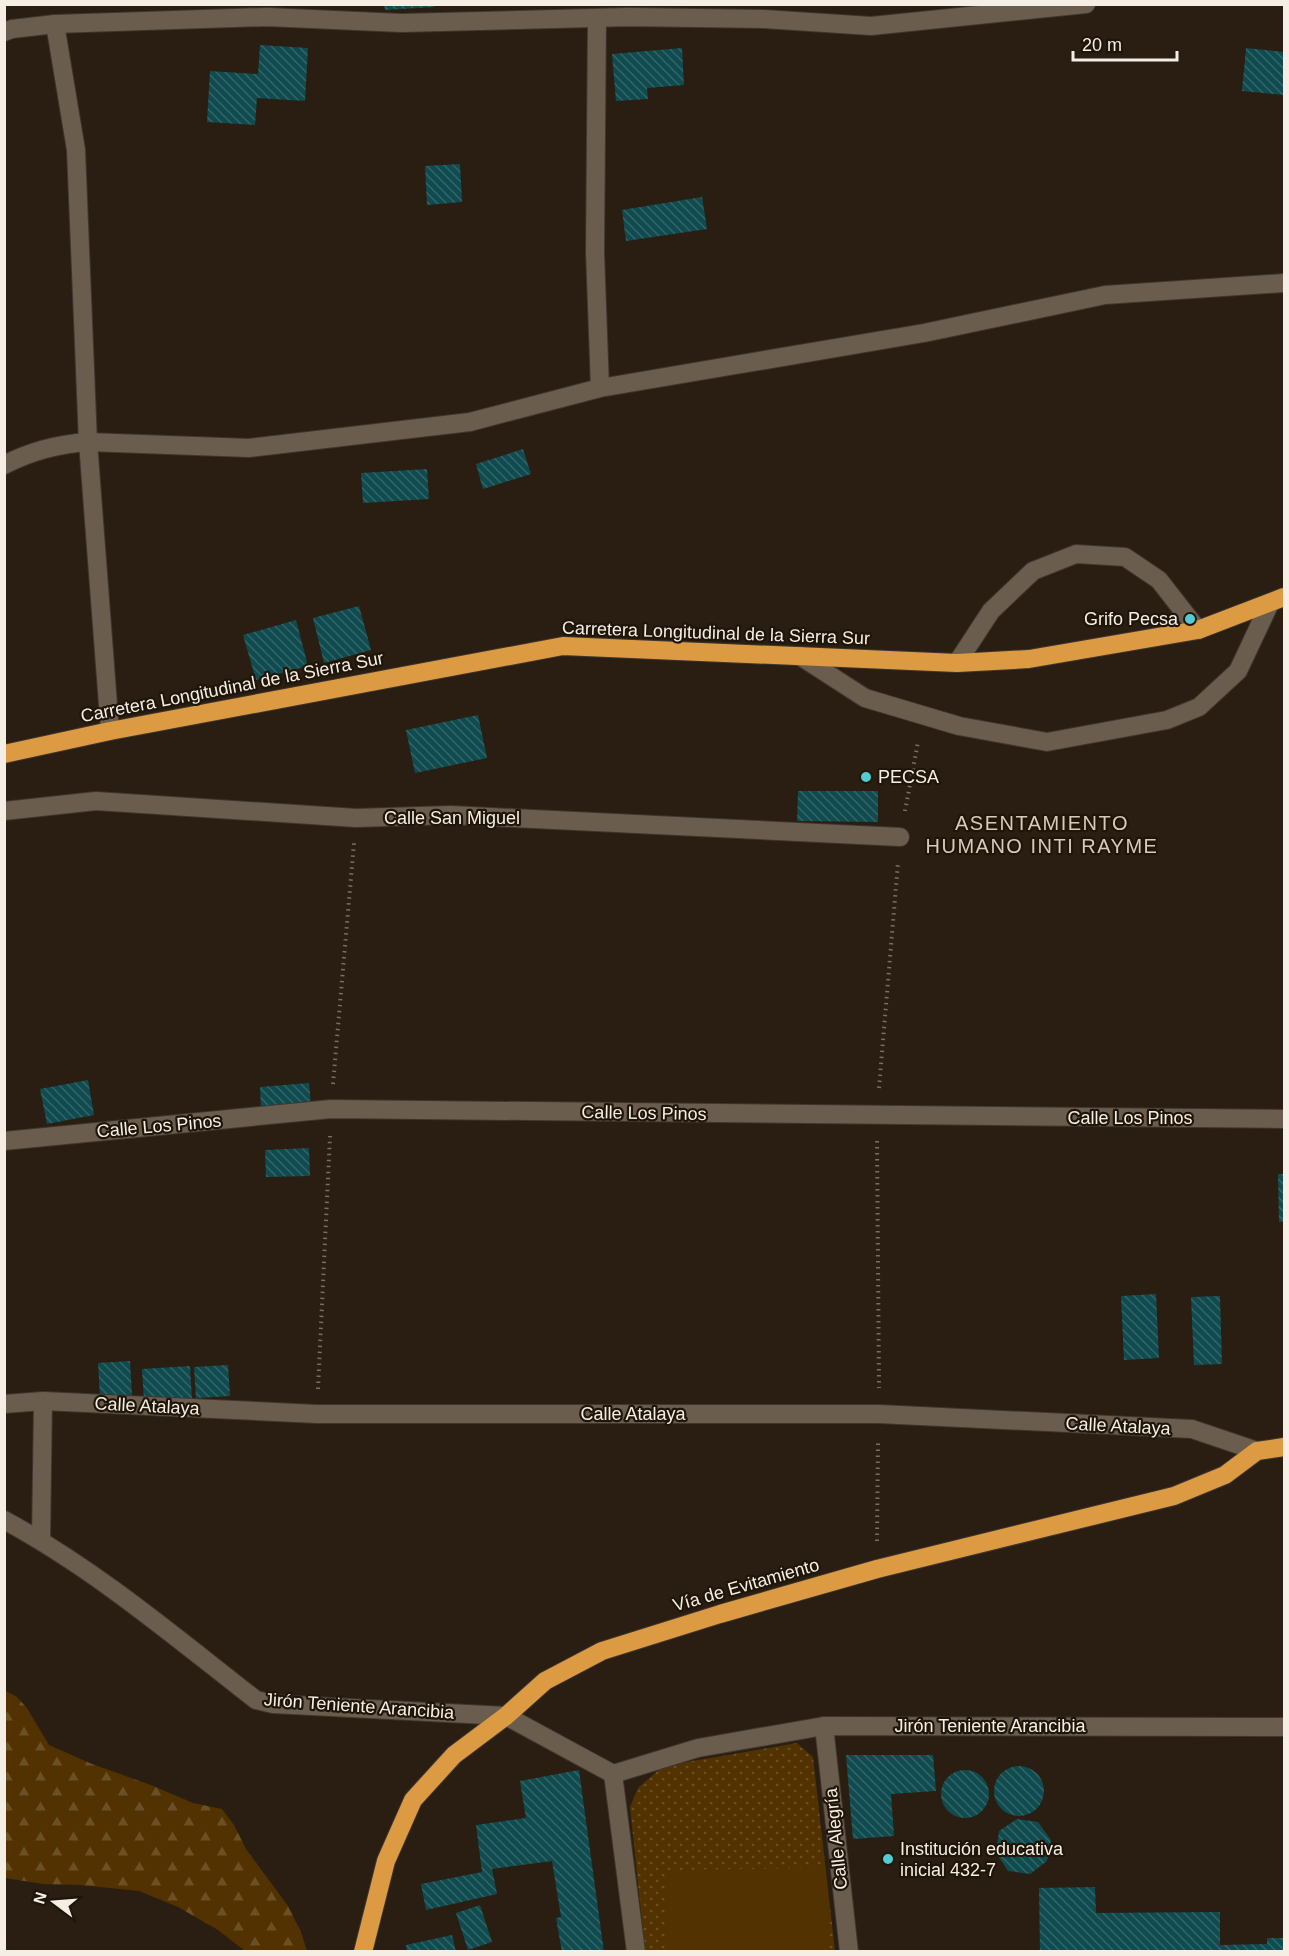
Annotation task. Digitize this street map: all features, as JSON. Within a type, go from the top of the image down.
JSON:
[{"type":"highway","name":"Carretera Longitudinal de la Sierra Sur","points":[[4,754],[110,731],[564,646],[957,663],[1029,659],[1198,630],[1277,600]]},
{"type":"highway","name":"Vía de Evitamiento","points":[[363,1952],[386,1861],[413,1800],[454,1755],[506,1716],[545,1681],[602,1651],[720,1614],[877,1569],[1174,1496],[1225,1475],[1257,1451],[1284,1447]]},
{"type":"street","points":[[4,32],[55,24],[266,11],[401,23],[597,18],[628,11],[871,27],[1086,4]]},
{"type":"street","points":[[597,18],[595,252],[600,388]]},
{"type":"street","points":[[55,24],[76,150],[88,442],[110,731]]},
{"type":"street","points":[[4,465],[29,452],[72,443],[249,448],[470,422],[600,388],[924,333],[1105,296],[1284,283]]},
{"type":"street","points":[[957,663],[991,611],[1033,572],[1076,554],[1125,557],[1159,580],[1198,630]]},
{"type":"street","points":[[800,656],[865,698],[959,726],[1047,742],[1167,720],[1199,707],[1238,671],[1277,600]]},
{"type":"street","name":"Calle San Miguel","points":[[4,811],[96,801],[356,819],[451,815],[900,837]]},
{"type":"street","name":"Calle Los Pinos","points":[[4,1141],[331,1110],[1284,1119]]},
{"type":"street","points":[[41,1540],[44,1401]]},
{"type":"street","name":"Calle Atalaya","points":[[4,1404],[44,1401],[317,1414],[879,1414],[1192,1430],[1257,1451]]},
{"type":"street","name":"Jirón Teniente Arancibia","points":[[4,1520],[41,1540],[147,1615],[256,1700],[273,1704],[506,1716],[613,1774],[698,1748],[824,1726],[1284,1727]]},
{"type":"street","name":"Calle Alegría","points":[[824,1726],[849,1952]]},
{"type":"street","points":[[613,1774],[636,1952]]},
{"type":"green space","points":[[4,1690],[17,1697],[27,1708],[49,1745],[193,1803],[222,1809],[234,1825],[246,1849],[288,1906],[301,1932],[307,1951],[245,1951],[218,1930],[178,1907],[139,1891],[43,1884],[5,1878]]},
{"type":"green space","points":[[797,1743],[813,1757],[835,1951],[645,1951],[630,1807],[638,1788],[663,1766]]},
{"type":"green space","points":[[826,1868],[827,1951],[666,1951],[665,1870]]},
{"type":"building","points":[[384,4],[434,4],[434,7],[385,10]]},
{"type":"building","points":[[260,45],[308,48],[305,101],[257,98],[255,125],[207,122],[210,71],[258,74]]},
{"type":"building","points":[[682,48],[684,85],[647,88],[648,99],[616,101],[612,54]]},
{"type":"building","points":[[1246,48],[1284,52],[1284,95],[1242,91]]},
{"type":"building","points":[[460,164],[462,202],[427,205],[425,166]]},
{"type":"building","points":[[702,197],[707,229],[626,241],[622,210]]},
{"type":"building","points":[[523,449],[531,474],[483,489],[476,464]]},
{"type":"building","points":[[427,469],[429,499],[363,503],[361,473]]},
{"type":"building","points":[[359,606],[371,650],[324,663],[313,618]]},
{"type":"building","points":[[296,620],[308,666],[256,680],[243,635]]},
{"type":"building","points":[[478,715],[487,758],[415,773],[406,730]]},
{"type":"building","points":[[798,791],[878,791],[878,822],[797,821]]},
{"type":"building","points":[[88,1080],[94,1115],[47,1124],[40,1089]]},
{"type":"building","points":[[309,1083],[311,1105],[261,1109],[260,1087]]},
{"type":"building","points":[[309,1148],[310,1176],[266,1177],[265,1150]]},
{"type":"building","points":[[1278,1174],[1284,1174],[1284,1222],[1279,1222]]},
{"type":"building","points":[[1156,1294],[1159,1358],[1124,1360],[1121,1296]]},
{"type":"building","points":[[1220,1296],[1222,1364],[1194,1365],[1191,1297]]},
{"type":"building","points":[[130,1361],[132,1395],[100,1397],[98,1363]]},
{"type":"building","points":[[228,1365],[230,1396],[196,1398],[194,1367]]},
{"type":"building","points":[[190,1366],[192,1399],[144,1401],[142,1369]]},
{"type":"building","points":[[846,1755],[933,1755],[936,1791],[891,1794],[894,1836],[853,1839]]},
{"type":"building","points":[[1019,1766],[1028,1768],[1039,1777],[1044,1791],[1042,1800],[1033,1811],[1019,1816],[1010,1814],[999,1805],[994,1791],[996,1782],[1005,1771]]},
{"type":"building","points":[[579,1770],[604,1952],[562,1952],[556,1918],[561,1917],[552,1861],[492,1869],[497,1894],[426,1910],[421,1884],[482,1872],[476,1825],[526,1818],[520,1781]]},
{"type":"building","points":[[965,1770],[982,1777],[989,1794],[982,1811],[965,1818],[948,1811],[941,1794],[948,1777]]},
{"type":"building","points":[[1017,1819],[1038,1822],[1051,1840],[1047,1861],[1030,1874],[1008,1871],[996,1853],[999,1831]]},
{"type":"building","points":[[1095,1887],[1096,1913],[1220,1912],[1220,1945],[1267,1944],[1267,1938],[1284,1938],[1284,1952],[1040,1952],[1039,1888]]},
{"type":"building","points":[[480,1905],[492,1942],[468,1950],[456,1913]]},
{"type":"building","points":[[452,1935],[456,1952],[407,1952],[406,1945]]},
{"type":"place","name":"Grifo Pecsa","points":[[1190,619]]},
{"type":"place","name":"PECSA","points":[[866,777]]},
{"type":"place","name":"Institución educativa inicial 432-7","points":[[888,1859]]},
{"type":"district","name":"ASENTAMIENTO HUMANO INTI RAYME","points":[[1042,834]]}]
